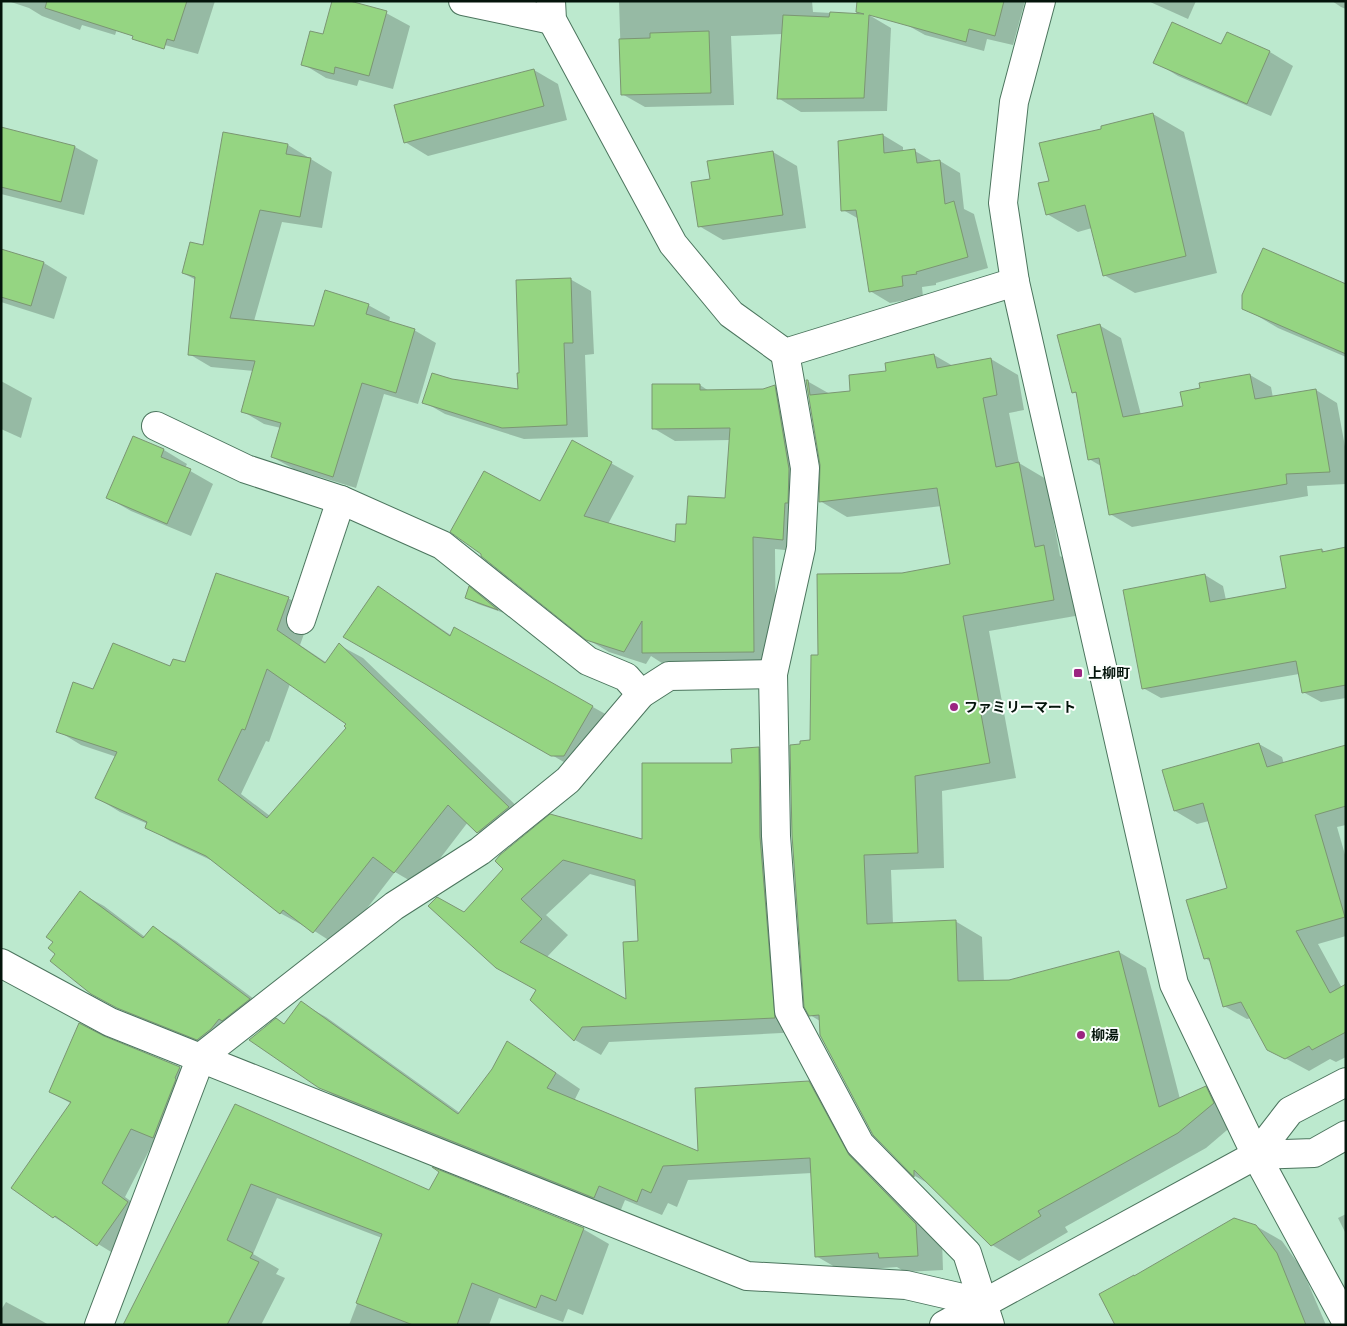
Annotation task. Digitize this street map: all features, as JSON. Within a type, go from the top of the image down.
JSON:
[{"type":"street","points":[[463,1],[552,10],[673,244],[732,314],[785,353],[805,468],[802,548],[773,674],[776,836],[789,1011],[860,1144],[967,1253],[987,1314]]},
{"type":"street","points":[[1041,1],[1014,102],[1003,203],[1015,282],[1174,984],[1256,1155],[1346,1321]]},
{"type":"street","points":[[785,353],[1015,282]]},
{"type":"street","points":[[156,426],[246,469],[341,500],[442,545],[588,661],[626,678],[641,694]]},
{"type":"street","points":[[302,620],[341,500]]},
{"type":"street","points":[[99,1325],[201,1057],[394,906],[480,852],[568,780],[641,694],[669,676],[773,674]]},
{"type":"street","points":[[1,963],[110,1022],[746,1276],[906,1285],[987,1314]]},
{"type":"street","points":[[944,1325],[987,1314],[1256,1155],[1290,1111],[1336,1087]]},
{"type":"street","points":[[1256,1155],[1314,1153],[1346,1135]]},
{"type":"building","points":[[47,1],[187,1],[174,41],[167,39],[164,49],[132,39],[133,36],[45,8]]},
{"type":"building","points":[[332,1],[350,1],[387,11],[369,76],[335,67],[334,74],[301,65],[310,31],[323,34]]},
{"type":"building","points":[[857,1],[1004,1],[995,36],[969,29],[966,42],[869,15],[864,98],[777,99],[783,15],[829,17],[830,12],[864,14],[856,12]]},
{"type":"building","points":[[1172,22],[1221,44],[1227,32],[1270,51],[1247,104],[1153,63]]},
{"type":"building","points":[[709,31],[711,93],[621,95],[619,39],[650,38],[650,33]]},
{"type":"building","points":[[534,69],[544,106],[404,143],[394,105]]},
{"type":"building","points":[[1153,113],[1186,256],[1103,276],[1085,205],[1046,215],[1038,183],[1049,181],[1039,143],[1101,129],[1101,126]]},
{"type":"building","points":[[1,127],[75,146],[61,202],[1,187]]},
{"type":"building","points":[[223,132],[288,144],[286,154],[311,158],[300,217],[260,210],[230,318],[314,326],[325,290],[369,304],[366,314],[415,329],[396,393],[362,383],[333,477],[271,457],[281,423],[241,412],[255,361],[188,355],[195,277],[182,273],[190,242],[203,245]]},
{"type":"building","points":[[883,134],[884,153],[915,149],[917,163],[940,160],[945,204],[954,201],[968,257],[916,272],[917,274],[902,276],[903,286],[869,292],[856,210],[841,211],[838,141]]},
{"type":"building","points":[[773,151],[783,215],[698,227],[691,182],[710,179],[707,161]]},
{"type":"building","points":[[1263,248],[1346,284],[1346,354],[1242,309],[1242,295]]},
{"type":"building","points":[[1,249],[44,262],[31,306],[1,297]]},
{"type":"building","points":[[571,278],[573,343],[564,343],[567,425],[502,428],[422,403],[432,373],[452,379],[518,389],[516,280]]},
{"type":"building","points":[[1100,324],[1123,417],[1183,406],[1180,392],[1200,388],[1199,383],[1250,374],[1255,399],[1316,389],[1330,472],[1286,474],[1287,484],[1109,515],[1099,458],[1088,460],[1076,392],[1072,393],[1057,335]]},
{"type":"building","points":[[934,354],[937,368],[991,358],[997,395],[983,398],[996,467],[1019,462],[1035,547],[1044,545],[1054,600],[963,616],[990,763],[915,776],[918,853],[864,855],[867,924],[956,920],[958,981],[1009,980],[1119,951],[1159,1107],[1206,1086],[1214,1103],[1178,1133],[1038,1211],[1041,1216],[991,1246],[914,1170],[914,1177],[873,1135],[820,1035],[819,1015],[809,1016],[804,1007],[792,835],[790,745],[810,740],[811,655],[818,655],[817,574],[902,573],[950,564],[937,488],[819,502],[820,465],[806,380],[808,380],[810,395],[850,391],[849,375],[886,371],[885,363]]},
{"type":"building","points":[[652,384],[700,384],[700,390],[763,389],[775,385],[789,469],[788,503],[785,503],[783,540],[753,537],[754,652],[642,653],[642,621],[624,652],[586,640],[481,556],[481,554],[450,532],[484,471],[540,501],[572,440],[612,462],[584,516],[675,542],[676,524],[686,524],[688,496],[725,498],[730,428],[652,429]]},
{"type":"building","points":[[133,436],[164,449],[161,457],[191,469],[167,524],[106,498]]},
{"type":"building","points":[[1346,547],[1346,685],[1302,693],[1296,661],[1142,689],[1123,590],[1205,574],[1210,602],[1286,588],[1280,556],[1322,549],[1322,552]]},
{"type":"building","points":[[216,573],[289,597],[277,630],[325,663],[339,643],[509,807],[477,833],[448,805],[394,873],[373,857],[313,933],[283,910],[280,914],[206,856],[145,828],[147,822],[95,798],[117,752],[56,732],[73,682],[93,689],[113,643],[170,666],[173,659],[185,662]],"holes":[[[267,669],[346,724],[344,726],[346,728],[267,818],[218,780],[242,729],[245,730]]]},
{"type":"building","points":[[378,586],[450,636],[454,627],[593,706],[564,756],[551,756],[343,637]]},
{"type":"building","points":[[469,586],[498,610],[465,598]]},
{"type":"building","points":[[1259,743],[1267,767],[1346,745],[1346,806],[1315,815],[1345,917],[1296,931],[1330,993],[1346,984],[1346,1032],[1312,1050],[1309,1046],[1285,1059],[1267,1050],[1241,1002],[1223,1007],[1209,958],[1204,959],[1186,900],[1227,888],[1203,803],[1174,811],[1162,770]]},
{"type":"building","points":[[759,747],[760,837],[775,1018],[582,1027],[574,1041],[530,1000],[536,990],[496,968],[428,906],[437,897],[464,912],[503,869],[495,861],[500,855],[550,814],[642,839],[642,763],[732,763],[731,749]],"holes":[[[563,860],[635,880],[638,941],[623,942],[626,999],[520,942],[542,919],[521,899]]]},
{"type":"building","points":[[80,891],[143,938],[153,926],[250,999],[222,1021],[219,1019],[211,1029],[197,1040],[117,1008],[91,994],[50,961],[55,954],[48,948],[53,942],[46,937]]},
{"type":"building","points":[[301,1001],[458,1114],[492,1069],[507,1041],[556,1073],[547,1088],[698,1151],[695,1088],[809,1081],[849,1155],[916,1224],[918,1256],[879,1258],[878,1253],[815,1257],[810,1158],[663,1166],[651,1193],[642,1189],[637,1202],[599,1186],[594,1198],[319,1088],[249,1040],[276,1018],[284,1024]]},
{"type":"building","points":[[79,1023],[104,1036],[180,1067],[153,1138],[131,1129],[102,1183],[128,1202],[97,1246],[11,1188],[71,1102],[49,1092]]},
{"type":"building","points":[[235,1104],[429,1190],[439,1172],[432,1167],[584,1228],[556,1301],[541,1295],[536,1308],[472,1283],[457,1325],[413,1325],[356,1303],[382,1234],[251,1184],[227,1240],[253,1253],[250,1258],[259,1262],[227,1325],[123,1325]]},
{"type":"building","points":[[1234,1218],[1256,1225],[1277,1253],[1306,1325],[1115,1325],[1099,1294]]},
{"type":"place","name":"上柳町","points":[[1078,673]]},
{"type":"place","name":"ファミリーマート","points":[[954,707]]},
{"type":"place","name":"柳湯","points":[[1081,1035]]}]
